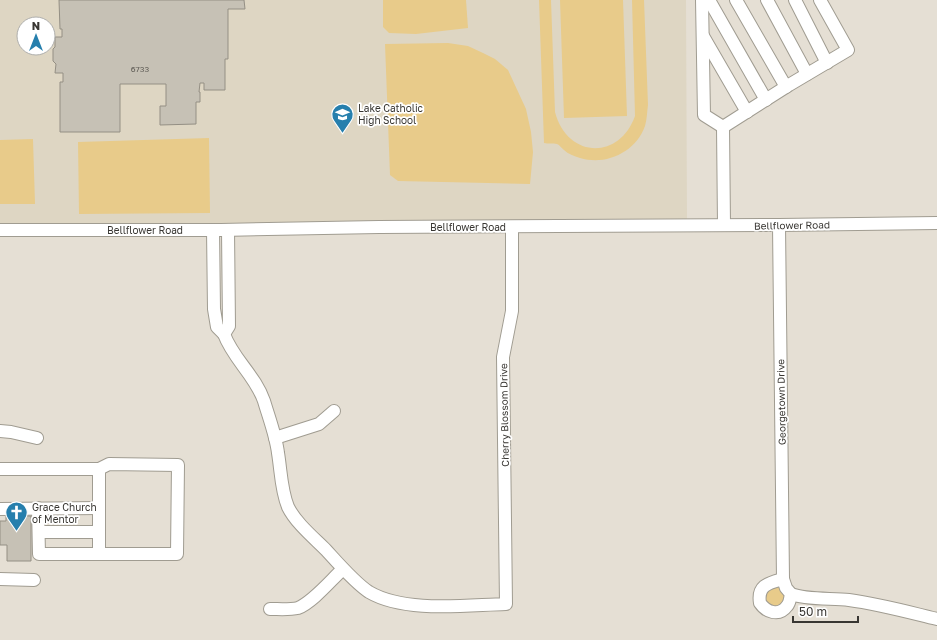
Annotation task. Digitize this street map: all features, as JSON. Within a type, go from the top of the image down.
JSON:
[{"type":"street","points":[[702,0],[704,115],[723,127]]},
{"type":"street","points":[[709,0],[766,100]]},
{"type":"street","points":[[736,0],[786,87]]},
{"type":"street","points":[[767,0],[808,74]]},
{"type":"street","points":[[795,0],[827,63]]},
{"type":"street","points":[[723,127],[848,50],[820,0]]},
{"type":"street","points":[[702,34],[747,112]]},
{"type":"street","points":[[723,127],[724,225]]},
{"type":"street","name":"Bellflower Road","points":[[0,230],[228,230],[379,227],[937,223]]},
{"type":"street","name":"Georgetown Drive","points":[[779,225],[783,579],[786,588],[791,594]]},
{"type":"street","name":"Cherry Blossom Drive","points":[[343,569],[368,591],[383,599],[397,603],[426,605],[506,604],[504,357],[512,311],[512,227]]},
{"type":"street","points":[[213,230],[214,309],[217,327],[224,334],[228,345],[260,390],[275,438],[283,486],[289,508],[298,521],[343,569],[317,595],[299,607],[292,609],[270,609]]},
{"type":"street","points":[[224,334],[229,326],[228,230]]},
{"type":"street","points":[[275,438],[319,424],[334,412]]},
{"type":"street","points":[[0,432],[11,432],[37,438]]},
{"type":"street","points":[[0,469],[99,469],[109,464],[178,465],[177,554],[39,554],[38,508]]},
{"type":"street","points":[[99,469],[99,554]]},
{"type":"street","points":[[0,509],[99,508]]},
{"type":"street","points":[[39,532],[99,532]]},
{"type":"street","points":[[0,579],[34,580]]},
{"type":"street","points":[[783,579],[767,584],[760,592],[760,603],[767,610],[777,612],[786,608],[791,594],[800,597],[852,600],[937,619]]},
{"type":"shaded area","name":"Lake Catholic High School","points":[[0,0],[686,0],[687,219],[358,224],[0,224]]},
{"type":"shaded area","points":[[383,0],[466,0],[468,28],[416,34],[389,33],[383,27]]},
{"type":"shaded area","points":[[539,0],[551,0],[555,112],[561,127],[570,138],[581,145],[594,148],[606,147],[617,141],[627,131],[635,116],[632,0],[644,0],[648,105],[646,121],[641,135],[635,143],[619,155],[600,160],[590,160],[571,155],[557,144],[544,143]]},
{"type":"shaded area","points":[[560,0],[623,0],[627,116],[564,118]]},
{"type":"shaded area","points":[[448,43],[468,46],[495,59],[508,70],[526,109],[531,132],[533,152],[530,184],[398,181],[390,175],[385,44]]},
{"type":"shaded area","points":[[209,138],[210,213],[79,214],[78,142]]},
{"type":"shaded area","points":[[33,139],[35,204],[0,204],[0,140]]},
{"type":"shaded area","points":[[775,587],[782,590],[785,597],[782,604],[775,607],[768,604],[765,597],[768,590]]},
{"type":"building","points":[[59,0],[244,0],[245,9],[228,9],[228,59],[225,59],[225,90],[204,90],[204,83],[200,83],[200,102],[196,102],[196,124],[160,125],[160,106],[166,106],[166,84],[120,84],[120,132],[60,132],[60,82],[63,82],[63,73],[55,73],[56,64],[53,61],[53,56],[56,56],[56,37],[62,37],[62,29],[60,29]]},
{"type":"building","name":"Grace Church of Mentor","points":[[14,514],[27,514],[27,516],[31,516],[31,561],[7,561],[7,545],[0,545],[0,521],[6,521],[6,516],[14,516]]},
{"type":"place","name":"Lake Catholic High School","points":[[343,134]]},
{"type":"place","name":"Grace Church of Mentor","points":[[16,532]]}]
